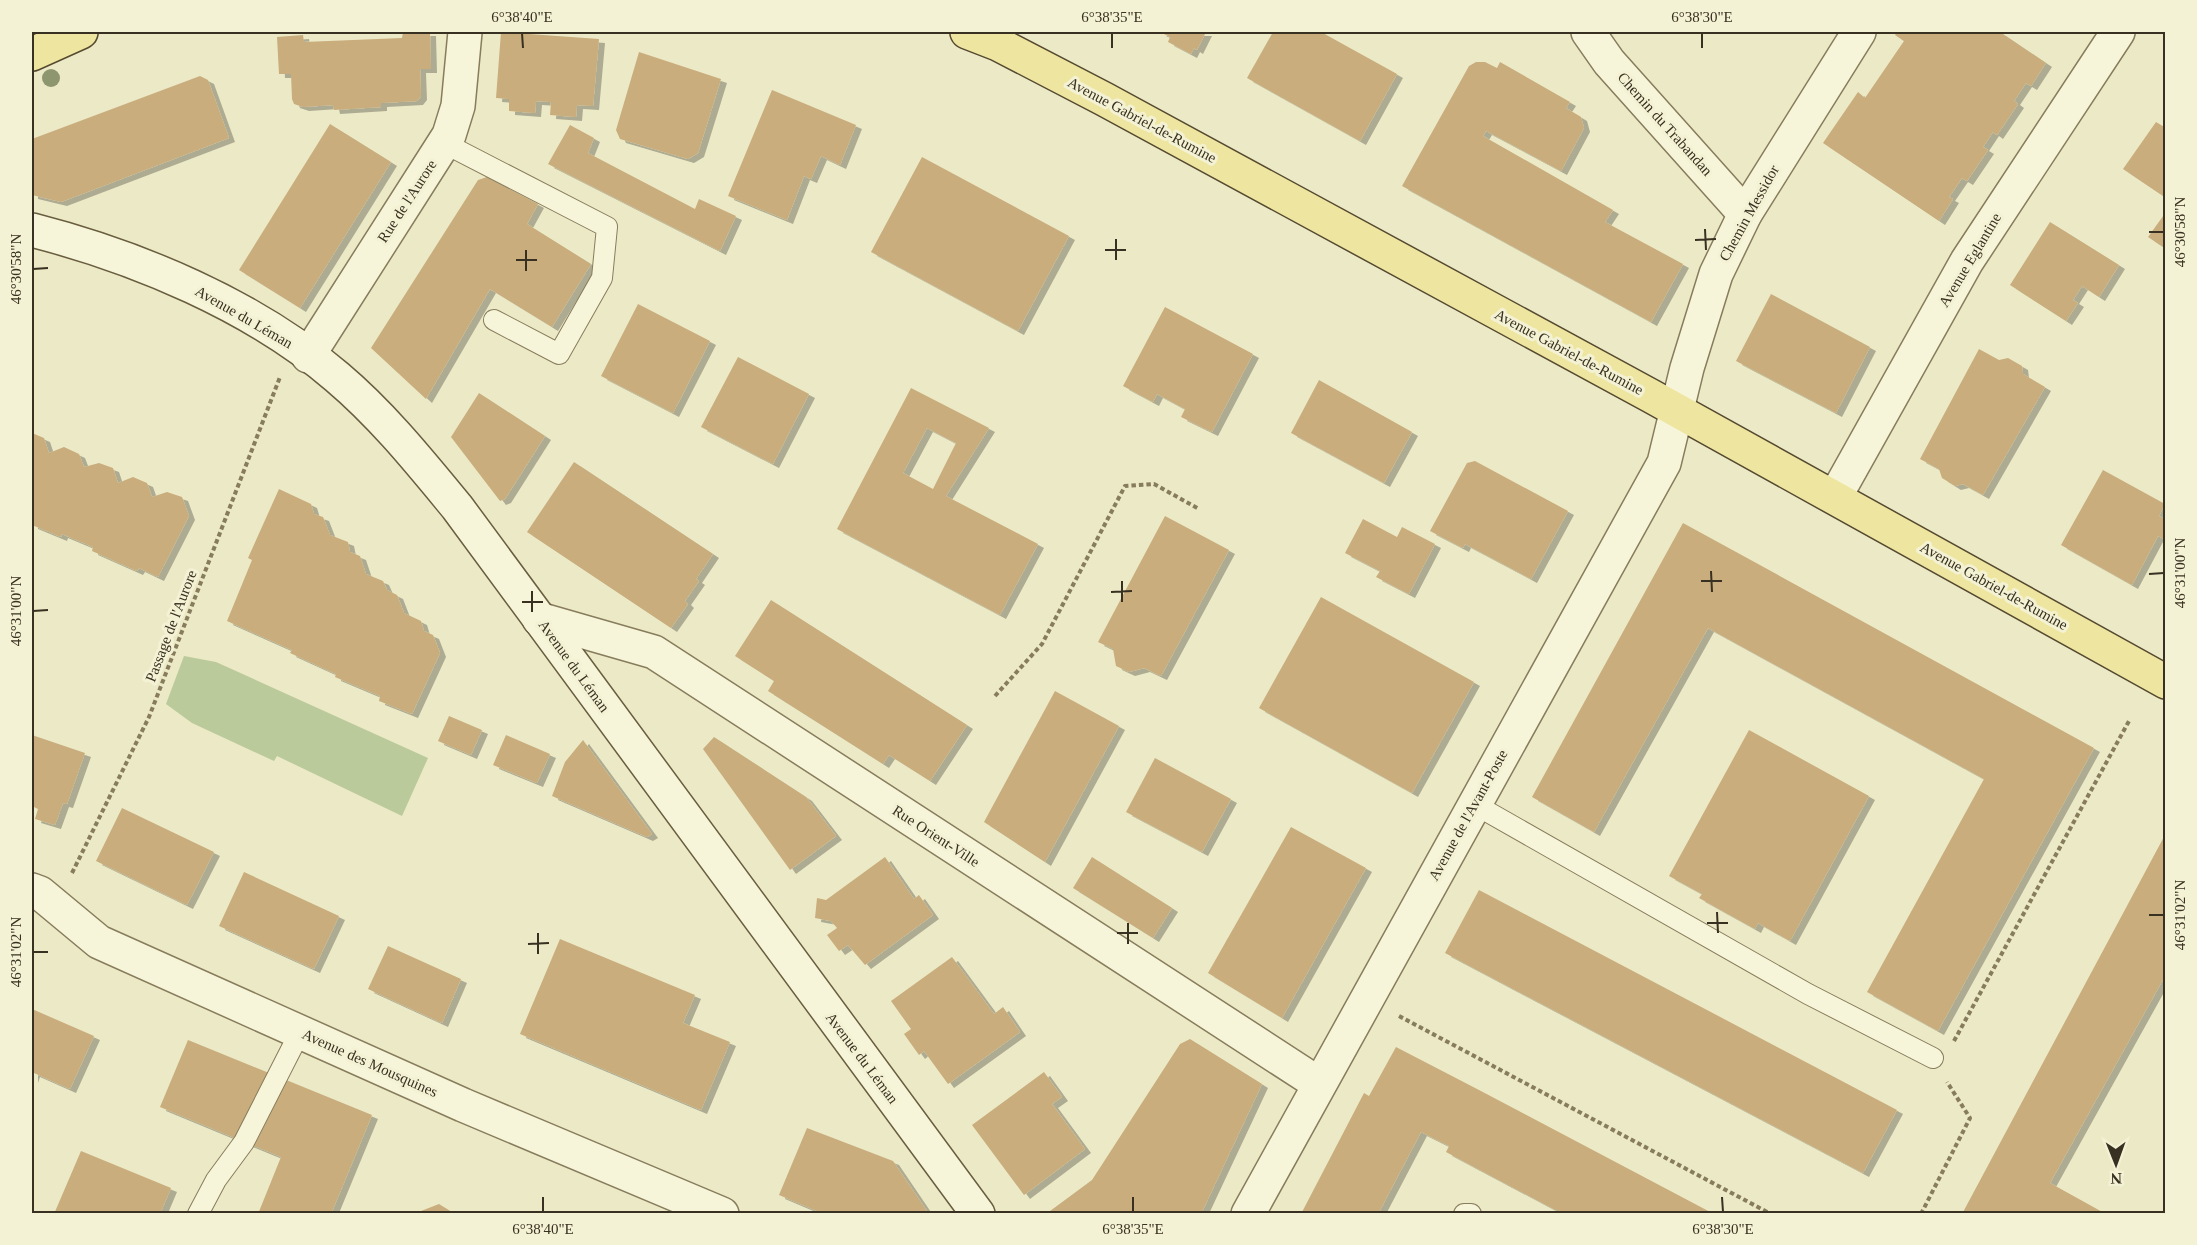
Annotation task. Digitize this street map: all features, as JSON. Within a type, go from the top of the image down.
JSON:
[{"type":"main road","points":[[32,54],[81,32]]},
{"type":"main road","name":"Avenue Gabriel-de-Rumine","points":[[967,32],[998,44],[1104,99],[1835,497],[2166,682]]},
{"type":"street","name":"Rue de l'Aurore","points":[[296,363],[444,143],[458,106],[465,32]]},
{"type":"street","name":"Chemin du Trabandan","points":[[1588,32],[1609,62],[1745,214]]},
{"type":"street","name":"Chemin Messidor","points":[[1676,411],[1716,274],[1745,214],[1859,32]]},
{"type":"street","name":"Avenue Eglantine","points":[[1835,497],[1967,261],[2118,32]]},
{"type":"street","name":"Avenue du Léman","points":[[32,230],[119,256],[213,296],[296,363],[336,376],[387,424],[457,507],[978,1214]]},
{"type":"street","name":"Avenue de l'Avant-Poste","points":[[1248,1214],[1664,463],[1676,411]]},
{"type":"street","name":"Rue Orient-Ville","points":[[539,618],[654,652],[1319,1084]]},
{"type":"street","name":"Avenue des Mousquines","points":[[32,890],[40,893],[99,942],[684,1206],[722,1214]]},
{"type":"lane","points":[[444,143],[607,227],[602,278],[559,354],[494,320]]},
{"type":"lane","points":[[1474,804],[1808,994],[1933,1058]]},
{"type":"lane","points":[[198,1214],[216,1180],[244,1142],[300,1032]]},
{"type":"lane","points":[[1464,1214],[1471,1214]]},
{"type":"path","name":"Passage de l'Aurore","points":[[67,883],[149,717],[296,363]]},
{"type":"path","points":[[995,696],[1042,644],[1125,486],[1154,483],[1199,508]]},
{"type":"path","points":[[1921,1214],[1970,1118],[1933,1058],[1952,1045],[2129,721]]},
{"type":"path","points":[[1393,1013],[1772,1214]]},
{"type":"green space","points":[[184,656],[216,662],[428,758],[402,816],[277,756],[274,761],[192,723],[166,704]]},
{"type":"building","points":[[403,32],[430,32],[431,69],[420,69],[421,96],[417,101],[381,103],[381,107],[334,110],[333,105],[303,107],[294,104],[292,99],[291,74],[279,74],[277,37],[303,35],[304,42],[402,38]]},
{"type":"building","points":[[501,32],[599,39],[593,106],[577,105],[576,117],[550,115],[551,102],[536,101],[535,113],[509,111],[509,99],[496,98]]},
{"type":"building","points":[[1160,32],[1206,32],[1197,50],[1194,48],[1191,54],[1168,42],[1170,37]]},
{"type":"building","points":[[1273,32],[1321,32],[1397,74],[1360,141],[1247,78]]},
{"type":"building","points":[[1897,32],[2000,32],[2046,63],[2031,86],[2026,83],[2014,101],[2018,104],[1997,135],[1993,132],[1983,147],[1988,150],[1967,181],[1962,178],[1949,197],[1953,199],[1939,221],[1823,143],[1858,92],[1865,98],[1904,41],[1895,35]]},
{"type":"building","points":[[639,52],[721,79],[698,153],[688,159],[620,139],[616,130]]},
{"type":"building","points":[[1476,62],[1485,62],[1497,68],[1500,62],[1570,102],[1566,108],[1581,117],[1584,128],[1561,171],[1486,131],[1483,136],[1613,210],[1605,222],[1683,264],[1651,322],[1402,186],[1469,66]]},
{"type":"building","points":[[200,76],[208,80],[229,138],[61,202],[32,195],[32,139]]},
{"type":"building","points":[[772,90],[856,125],[840,165],[821,156],[811,179],[804,176],[787,220],[728,196]]},
{"type":"building","points":[[2156,122],[2166,128],[2166,198],[2123,169]]},
{"type":"building","points":[[330,124],[391,162],[300,308],[239,270]]},
{"type":"building","points":[[570,125],[594,138],[588,153],[695,209],[699,199],[736,216],[720,251],[548,164]]},
{"type":"building","points":[[922,157],[1069,236],[1018,331],[871,252]]},
{"type":"building","points":[[487,177],[538,204],[527,224],[591,264],[552,327],[490,289],[426,399],[371,348],[478,180]]},
{"type":"building","points":[[2166,212],[2166,249],[2148,237]]},
{"type":"building","points":[[2050,222],[2119,265],[2099,297],[2082,286],[2073,300],[2078,303],[2066,321],[2010,285]]},
{"type":"building","points":[[1771,294],[1870,347],[1836,413],[1736,361]]},
{"type":"building","points":[[638,304],[710,341],[673,413],[601,376]]},
{"type":"building","points":[[1165,307],[1253,354],[1212,432],[1181,417],[1185,409],[1157,394],[1153,402],[1123,386]]},
{"type":"building","points":[[1979,349],[1999,360],[2008,358],[2022,366],[2023,374],[2045,387],[1983,495],[1963,484],[1955,486],[1942,478],[1939,469],[1920,459]]},
{"type":"building","points":[[738,357],[809,394],[773,464],[701,427]]},
{"type":"building","points":[[1319,380],[1412,432],[1384,483],[1291,433]]},
{"type":"building","points":[[911,388],[989,428],[946,496],[1038,544],[1000,615],[837,529]],"holes":[[[927,428],[956,443],[933,489],[903,473]]]},
{"type":"building","points":[[479,393],[545,436],[505,499],[500,501],[451,437]]},
{"type":"building","points":[[32,433],[44,438],[49,453],[64,447],[79,454],[84,467],[99,463],[113,468],[118,483],[133,477],[147,483],[152,497],[167,492],[182,497],[189,516],[158,577],[139,568],[137,571],[92,551],[93,547],[62,534],[61,537],[32,525]]},
{"type":"building","points":[[1475,461],[1568,511],[1531,579],[1465,544],[1463,548],[1430,531],[1467,463]]},
{"type":"building","points":[[574,462],[713,554],[696,579],[699,581],[685,601],[688,604],[671,628],[527,532]]},
{"type":"building","points":[[2103,470],[2165,504],[2159,516],[2166,520],[2166,540],[2158,536],[2132,585],[2061,545]]},
{"type":"building","points":[[279,489],[311,504],[314,514],[323,517],[330,535],[348,542],[350,552],[360,556],[366,574],[383,581],[387,590],[397,595],[404,613],[421,621],[424,631],[433,635],[440,653],[412,714],[379,701],[380,696],[335,677],[336,674],[290,653],[292,650],[227,621],[252,560],[248,558]]},
{"type":"building","points":[[1165,516],[1229,550],[1161,676],[1144,668],[1129,672],[1116,666],[1113,649],[1098,642]]},
{"type":"building","points":[[1363,519],[1397,537],[1402,527],[1435,544],[1409,594],[1376,577],[1380,571],[1345,553]]},
{"type":"building","points":[[1683,523],[2094,748],[1938,1031],[1867,992],[1984,779],[1708,628],[1594,832],[1532,797]]},
{"type":"building","points":[[1321,597],[1474,682],[1412,793],[1259,708]]},
{"type":"building","points":[[771,600],[967,725],[930,781],[889,755],[883,764],[768,691],[774,681],[735,656]]},
{"type":"building","points":[[1055,691],[1119,726],[1045,862],[984,822]]},
{"type":"building","points":[[449,716],[482,730],[471,755],[438,741]]},
{"type":"building","points":[[1749,730],[1869,796],[1790,941],[1758,923],[1755,929],[1699,898],[1702,894],[1669,876]]},
{"type":"building","points":[[32,735],[85,753],[67,804],[63,803],[55,825],[35,819],[38,809],[32,806]]},
{"type":"building","points":[[506,735],[550,754],[537,783],[493,765]]},
{"type":"building","points":[[714,737],[806,797],[836,836],[790,870],[703,749]]},
{"type":"building","points":[[583,740],[652,834],[647,837],[552,796],[565,762]]},
{"type":"building","points":[[1155,758],[1231,799],[1202,852],[1126,812]]},
{"type":"building","points":[[122,808],[214,852],[187,905],[96,861]]},
{"type":"building","points":[[1291,827],[1366,868],[1282,1018],[1208,973]]},
{"type":"building","points":[[2166,833],[2166,974],[2050,1183],[2106,1214],[1962,1214]]},
{"type":"building","points":[[885,857],[914,899],[919,895],[933,915],[865,965],[848,945],[839,951],[827,935],[837,928],[831,921],[815,918],[817,898],[826,900]]},
{"type":"building","points":[[1092,857],[1172,908],[1153,938],[1073,888]]},
{"type":"building","points":[[244,872],[339,916],[314,969],[219,926]]},
{"type":"building","points":[[1479,890],[1897,1110],[1863,1173],[1445,953]]},
{"type":"building","points":[[560,939],[695,995],[683,1023],[730,1042],[701,1110],[520,1034]]},
{"type":"building","points":[[388,946],[461,979],[442,1023],[368,989]]},
{"type":"building","points":[[952,957],[994,1014],[1003,1007],[1020,1032],[948,1084],[924,1051],[919,1055],[904,1034],[911,1029],[891,1001]]},
{"type":"building","points":[[32,1009],[94,1036],[70,1089],[34,1073],[32,1079]]},
{"type":"building","points":[[1190,1039],[1262,1084],[1201,1214],[1046,1214],[1092,1180],[1180,1044]]},
{"type":"building","points":[[188,1040],[372,1115],[331,1214],[258,1214],[281,1157],[160,1107]]},
{"type":"building","points":[[1396,1047],[1714,1214],[1563,1214],[1446,1152],[1449,1146],[1421,1132],[1378,1214],[1301,1214],[1364,1093],[1369,1096]]},
{"type":"building","points":[[1044,1072],[1062,1097],[1052,1104],[1085,1149],[1024,1195],[972,1125]]},
{"type":"building","points":[[807,1128],[893,1161],[929,1214],[824,1214],[779,1195]]},
{"type":"building","points":[[81,1151],[171,1188],[160,1214],[54,1214]]},
{"type":"building","points":[[439,1204],[455,1214],[419,1214],[421,1211]]}]
